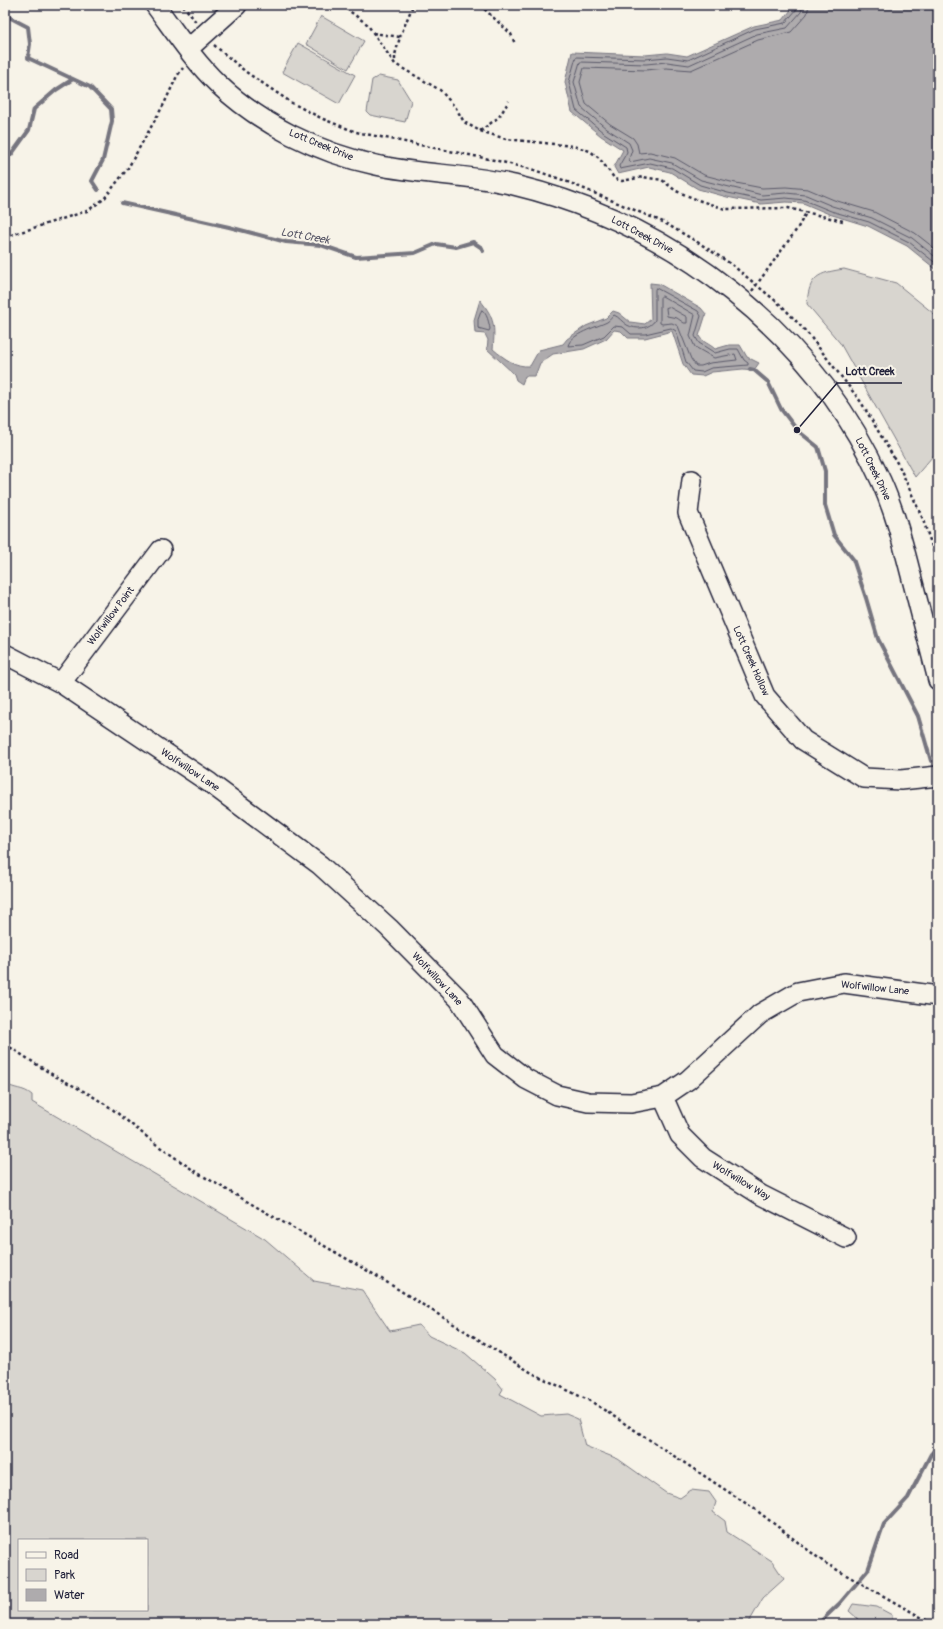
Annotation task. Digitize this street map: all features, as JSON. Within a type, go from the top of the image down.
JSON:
[{"type":"street","points":[[191,53],[237,5]]},
{"type":"street","name":"Lott Creek Drive","points":[[164,8],[191,53],[217,84],[239,102],[269,122],[305,141],[341,156],[376,165],[410,171],[475,178],[512,184],[552,195],[592,209],[667,247],[704,271],[744,301],[773,327],[799,354],[824,384],[865,448],[882,484],[899,528],[932,634],[938,680]]},
{"type":"street","name":"Lott Creek Hollow","points":[[692,480],[688,513],[765,696],[803,740],[864,778],[901,780],[938,776]]},
{"type":"street","name":"Wolfwillow Point","points":[[60,683],[161,550]]},
{"type":"street","name":"Wolfwillow Lane","points":[[5,654],[60,683],[210,783],[320,865],[389,928],[459,999],[495,1055],[526,1079],[557,1095],[588,1102],[631,1103],[663,1098],[688,1080],[760,1014],[798,992],[844,983],[938,996]]},
{"type":"street","name":"Wolfwillow Way","points":[[663,1098],[680,1135],[703,1158],[761,1195],[846,1238]]},
{"type":"path","points":[[341,5],[367,24],[395,64],[440,90],[456,108],[464,122],[480,131],[506,139],[573,146],[590,151],[599,158],[615,179],[622,181],[643,177],[662,180],[676,191],[725,209],[761,210],[788,208],[843,221]]},
{"type":"path","points":[[395,64],[395,55],[400,37],[413,5]]},
{"type":"path","points":[[480,5],[511,34],[515,44]]},
{"type":"path","points":[[373,33],[400,37]]},
{"type":"path","points":[[212,43],[246,72],[292,103],[323,119],[356,132],[494,160],[534,170],[563,180],[662,222],[700,243],[731,264],[783,307],[809,335],[861,402],[900,468],[922,517],[938,564]]},
{"type":"path","points":[[5,237],[87,211],[104,199],[128,168],[164,104],[177,76],[191,53]]},
{"type":"path","points":[[480,131],[499,117],[510,100]]},
{"type":"path","points":[[744,301],[797,229],[806,212]]},
{"type":"path","points":[[5,1044],[53,1075],[89,1094],[111,1108],[158,1145],[196,1172],[380,1278],[532,1373],[592,1402],[756,1510],[825,1563],[933,1624]]},
{"type":"green space","points":[[321,16],[364,41],[348,69],[306,44]]},
{"type":"green space","points":[[298,43],[355,75],[339,104],[282,72]]},
{"type":"green space","points":[[379,76],[398,80],[411,101],[405,122],[370,115],[367,112],[372,80]]},
{"type":"green space","points":[[844,269],[896,283],[938,317],[938,450],[915,477],[840,343],[807,304],[810,287],[816,278],[821,274]]},
{"type":"green space","points":[[5,1083],[12,1087],[29,1092],[32,1095],[32,1102],[265,1239],[314,1281],[362,1290],[390,1331],[419,1325],[429,1336],[465,1353],[495,1379],[503,1389],[500,1394],[541,1416],[566,1414],[578,1419],[585,1446],[618,1459],[666,1493],[680,1498],[691,1490],[709,1492],[716,1502],[713,1512],[725,1521],[727,1532],[772,1561],[784,1579],[763,1598],[748,1624],[5,1624]]},
{"type":"green space","points":[[853,1604],[877,1607],[892,1615],[892,1622],[896,1624],[855,1624],[858,1619],[849,1611]]},
{"type":"water","points":[[795,5],[938,5],[938,271],[907,246],[868,226],[829,214],[803,203],[786,202],[761,204],[727,197],[698,189],[670,172],[649,167],[618,174],[614,167],[623,150],[601,136],[572,112],[565,82],[572,52],[645,55],[667,53],[687,56],[754,26],[783,20]]},
{"type":"water","points":[[650,283],[659,284],[701,308],[706,314],[699,336],[700,338],[715,349],[729,345],[740,345],[747,357],[759,363],[754,370],[743,369],[712,372],[703,376],[691,375],[683,364],[672,331],[645,338],[628,338],[621,331],[614,330],[606,339],[584,349],[553,354],[540,363],[535,376],[525,376],[522,384],[516,380],[514,374],[487,349],[488,340],[485,334],[475,333],[474,320],[480,300],[489,312],[493,323],[493,349],[515,364],[530,366],[539,350],[563,344],[567,339],[586,326],[606,318],[613,311],[619,313],[630,322],[645,324],[651,319]]},
{"type":"waterway","name":"Lott Creek","points":[[5,15],[28,27],[30,44],[28,58],[90,87],[111,109],[112,121],[103,160],[92,181],[98,190]]},
{"type":"waterway","points":[[5,154],[11,155],[29,130],[34,109],[56,90],[73,79]]},
{"type":"waterway","name":"Lott Creek","points":[[122,203],[229,227],[286,242],[321,245],[356,257],[415,253],[436,244],[456,247],[473,242],[482,248],[483,251]]},
{"type":"waterway","name":"Lott Creek","points":[[750,369],[754,370],[768,382],[781,409],[797,430],[818,447],[825,471],[825,505],[834,535],[853,559],[878,639],[918,716],[931,761]]},
{"type":"waterway","points":[[818,1624],[840,1603],[868,1570],[884,1524],[908,1498],[931,1454],[938,1446]]},
{"type":"place","name":"Lott Creek","points":[[797,430]]}]
